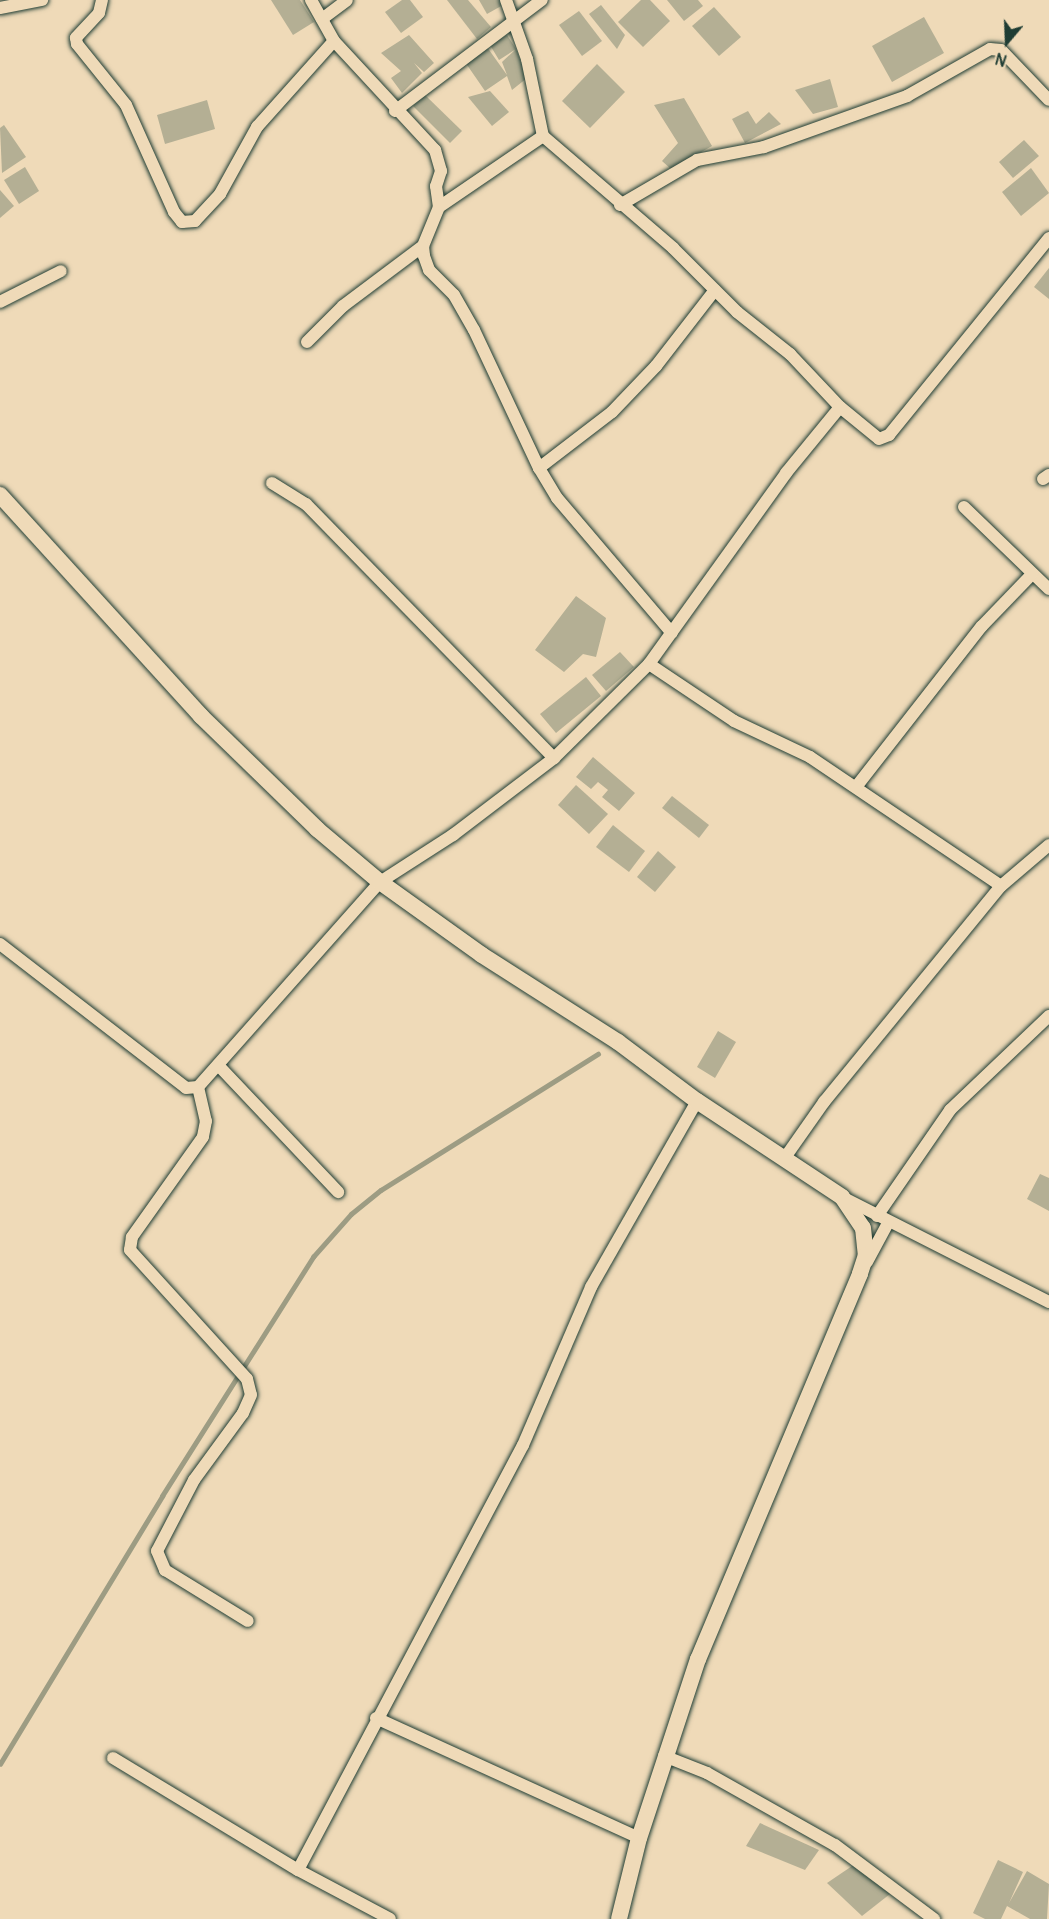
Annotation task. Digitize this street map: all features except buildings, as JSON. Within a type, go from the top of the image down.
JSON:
[{"type":"street","points":[[0,8],[42,0]]},
{"type":"street","points":[[102,0],[99,13],[76,38],[77,44],[126,105],[174,212],[182,222],[195,221],[220,195],[257,127],[334,41]]},
{"type":"street","points":[[307,342],[343,306],[423,246],[439,207],[436,186],[441,171],[435,150],[395,111],[334,41],[311,0]]},
{"type":"street","points":[[322,19],[347,0]]},
{"type":"street","points":[[506,0],[527,59],[543,136],[620,205],[673,248],[715,290],[789,354],[840,406],[874,436],[886,437],[1049,238]]},
{"type":"street","points":[[395,111],[512,20],[542,0]]},
{"type":"street","points":[[620,205],[697,160],[764,147],[907,96],[990,49],[1001,50],[1049,100]]},
{"type":"street","points":[[439,207],[543,136]]},
{"type":"street","points":[[423,246],[429,270],[454,295],[474,330],[539,468],[557,498],[672,633]]},
{"type":"street","points":[[0,302],[61,271]]},
{"type":"street","points":[[539,468],[612,412],[663,358],[715,290]]},
{"type":"street","points":[[0,944],[186,1088],[198,1087],[380,882],[453,835],[554,758],[649,664],[786,473],[840,406]]},
{"type":"street","points":[[272,483],[314,512],[554,758]]},
{"type":"street","points":[[0,495],[201,716],[277,792],[380,882],[482,955],[618,1042],[697,1101],[842,1197],[1049,1302]]},
{"type":"street","points":[[964,507],[1049,590]]},
{"type":"street","points":[[856,787],[982,626],[1032,574]]},
{"type":"street","points":[[649,664],[698,700],[810,757],[1001,886]]},
{"type":"street","points":[[784,1159],[824,1102],[1001,886],[1049,845]]},
{"type":"street","points":[[877,1216],[950,1110],[1049,1016]]},
{"type":"street","points":[[218,1065],[338,1192]]},
{"type":"street","points":[[198,1087],[206,1121],[203,1137],[132,1237],[130,1250],[247,1379],[251,1395],[243,1413],[194,1479],[157,1551],[165,1570],[248,1621]]},
{"type":"street","points":[[298,1870],[376,1718],[524,1445],[591,1287],[697,1101]]},
{"type":"street","points":[[619,1919],[639,1838],[664,1756],[698,1659],[866,1255],[863,1228],[842,1197]]},
{"type":"street","points":[[860,1274],[888,1222]]},
{"type":"street","points":[[376,1718],[639,1838]]},
{"type":"street","points":[[664,1756],[706,1773],[825,1839],[882,1877],[934,1919]]},
{"type":"street","points":[[113,1758],[298,1870],[390,1919]]},
{"type":"waterway","points":[[0,1764],[162,1496],[313,1257],[351,1214],[381,1190],[598,1054]]}]
